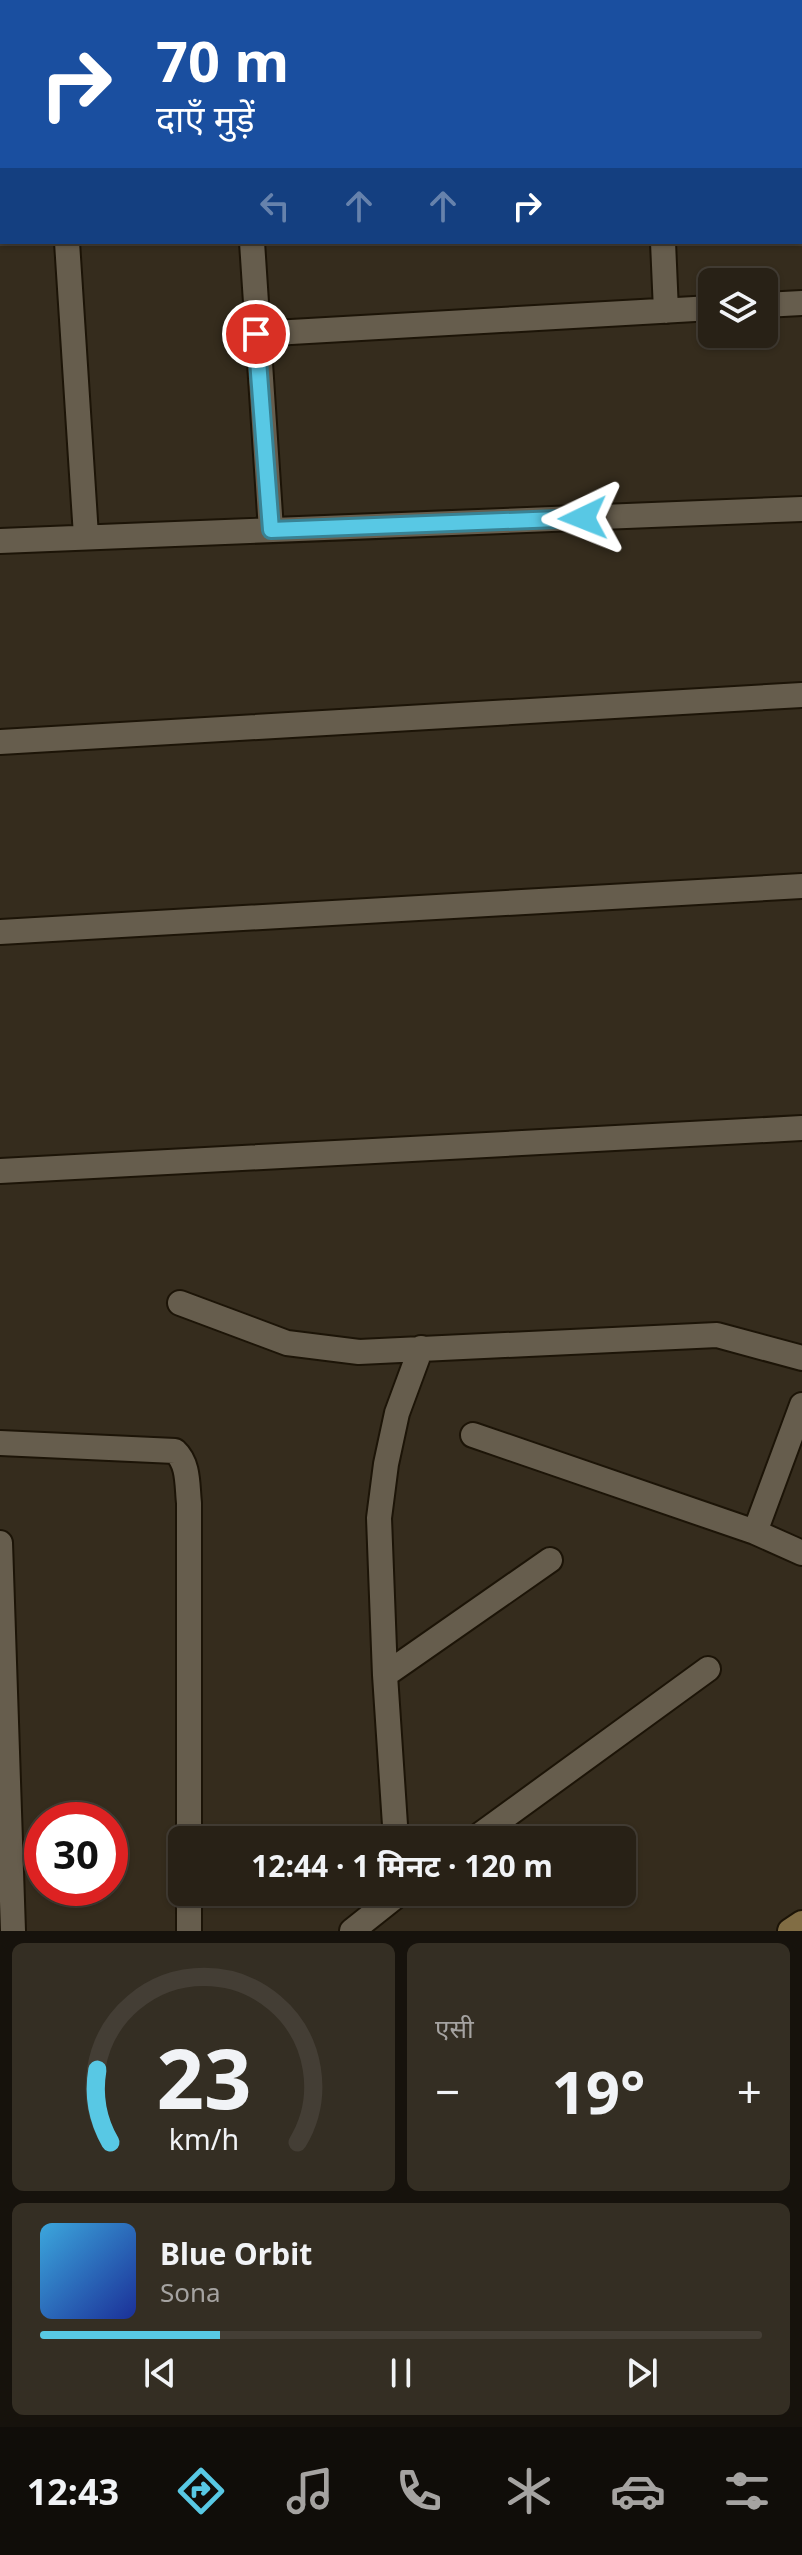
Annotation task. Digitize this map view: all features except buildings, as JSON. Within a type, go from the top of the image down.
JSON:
[{"type":"street","points":[[67,244],[86,536]]},
{"type":"street","points":[[252,244],[271,530]]},
{"type":"street","points":[[663,244],[666,311]]},
{"type":"street","points":[[778,304],[802,303]]},
{"type":"street","points":[[256,334],[698,309]]},
{"type":"street","points":[[0,541],[802,509]]},
{"type":"street","points":[[0,742],[802,695]]},
{"type":"street","points":[[0,932],[802,886]]},
{"type":"street","points":[[0,1171],[802,1128]]},
{"type":"street","points":[[180,1303],[287,1343],[359,1352],[717,1335],[802,1358]]},
{"type":"street","points":[[395,1826],[379,1518],[397,1413],[421,1348]]},
{"type":"street","points":[[755,1532],[802,1405]]},
{"type":"street","points":[[473,1435],[755,1532],[802,1553]]},
{"type":"street","points":[[0,1443],[175,1451],[181,1457],[189,1503],[189,1826]]},
{"type":"street","points":[[0,1543],[9,1919]]},
{"type":"street","points":[[385,1675],[550,1560]]},
{"type":"street","points":[[492,1826],[708,1669]]},
{"type":"street","points":[[189,1906],[189,1931]]},
{"type":"street","points":[[356,1930],[385,1906]]},
{"type":"street","points":[[790,1931],[802,1923]]},
{"type":"route","points":[[256,334],[271,530],[583,518]]}]
